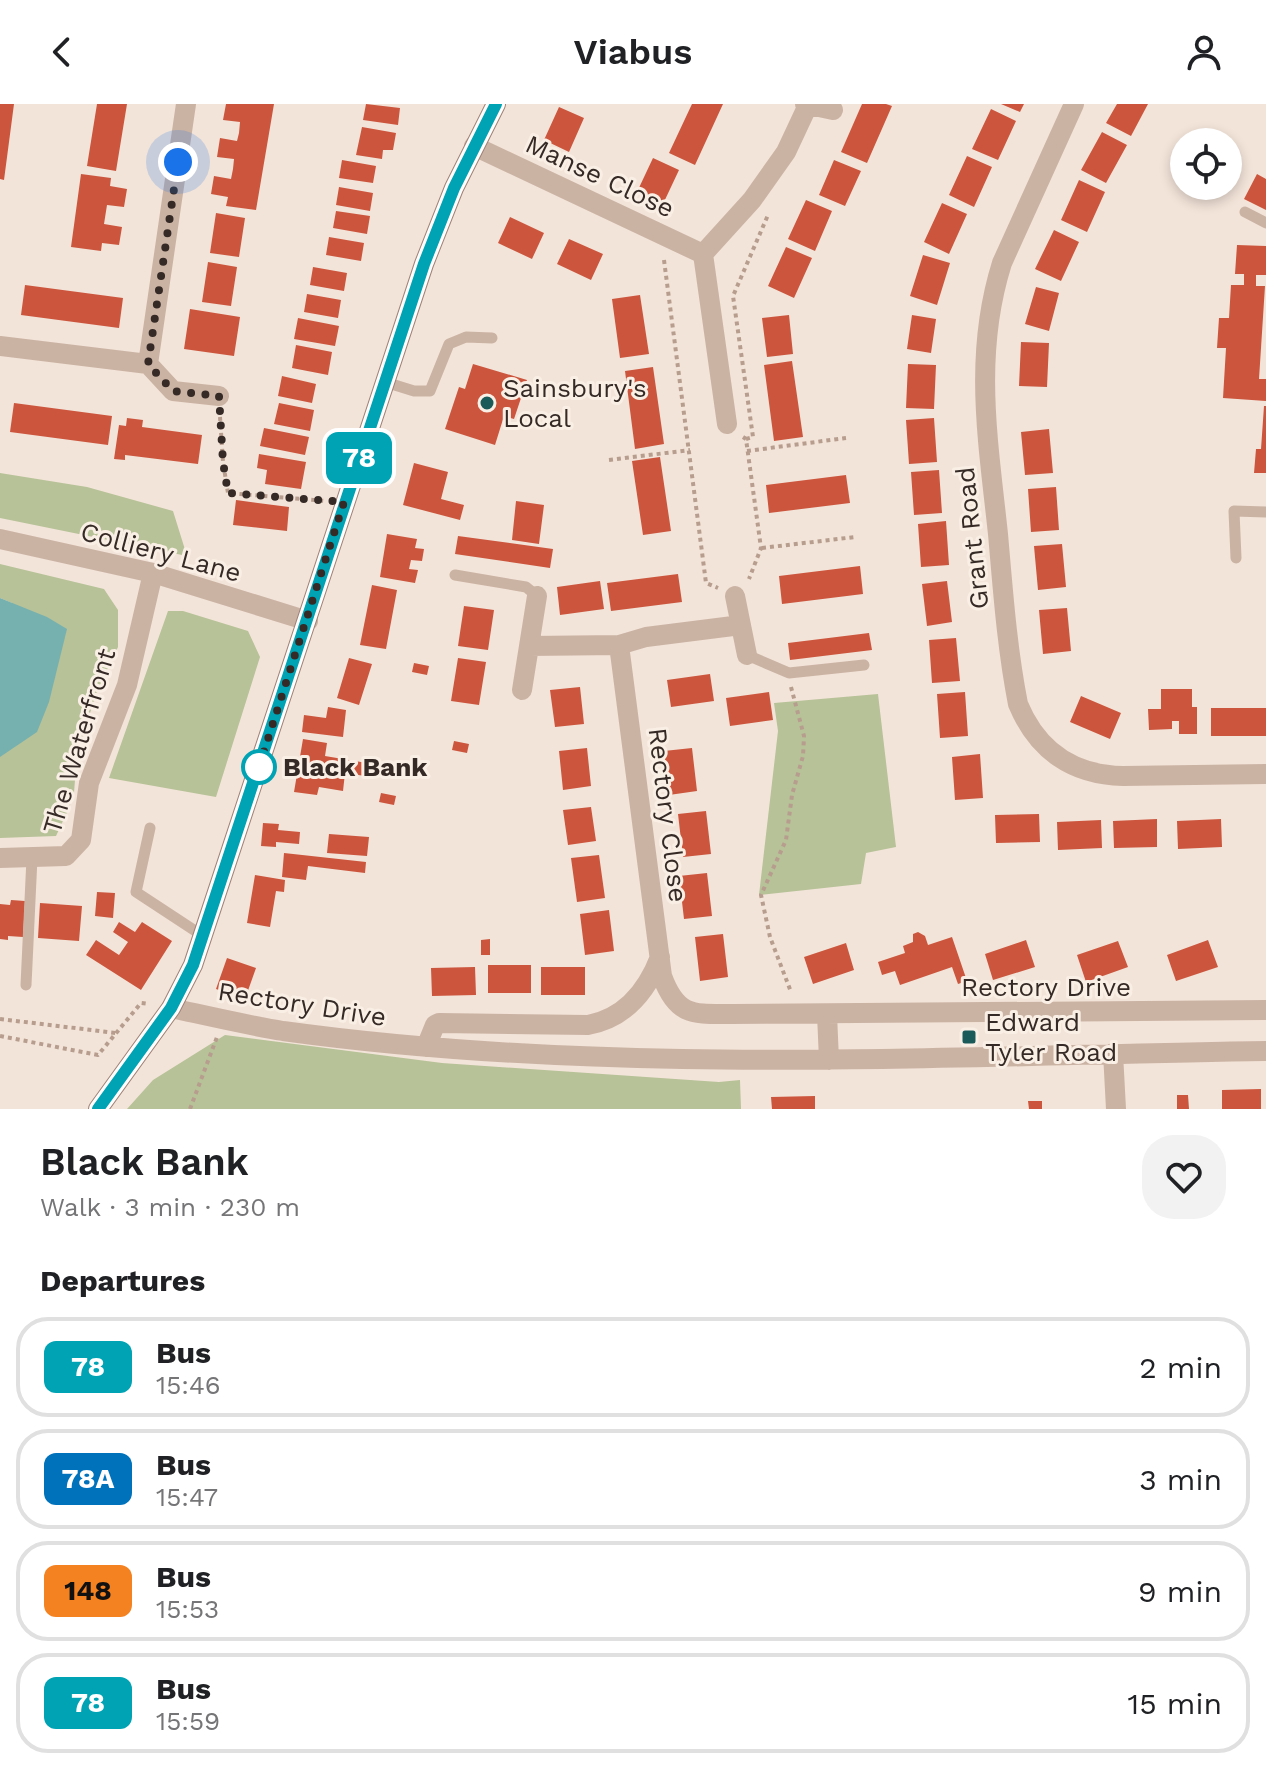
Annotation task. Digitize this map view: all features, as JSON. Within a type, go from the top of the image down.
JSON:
[{"type":"main road","points":[[104,1102],[171,1008],[193,965],[308,621],[344,502],[438,228],[496,104]]},
{"type":"street","points":[[148,364],[186,104]]},
{"type":"street","name":"Grant Road","points":[[1074,104],[1002,263],[994,287],[985,338],[983,398],[1018,704],[1026,723],[1044,746],[1068,763],[1095,773],[1123,776],[1266,774]]},
{"type":"street","points":[[727,424],[703,254],[752,200],[818,106]]},
{"type":"street","name":"Manse Close","points":[[474,146],[703,254]]},
{"type":"street","points":[[0,346],[148,364],[173,391],[219,396]]},
{"type":"street","name":"Colliery Lane","points":[[0,539],[153,573],[308,621]]},
{"type":"street","name":"The Waterfront","points":[[0,858],[66,856],[81,840],[89,783],[127,685],[153,573]]},
{"type":"street","points":[[522,690],[537,596]]},
{"type":"street","points":[[735,596],[747,655]]},
{"type":"street","points":[[529,646],[619,645],[646,637],[741,625]]},
{"type":"street","name":"Rectory Close","points":[[619,645],[660,957],[668,991]]},
{"type":"street","points":[[426,1047],[435,1025],[439,1023],[599,1023],[623,1011],[635,1000],[646,986],[660,957]]},
{"type":"street","name":"Rectory Drive","points":[[668,991],[680,1007],[698,1014],[1266,1010]]},
{"type":"street","name":"Rectory Drive","points":[[171,1008],[280,1030],[506,1054],[829,1060],[1266,1051]]},
{"type":"street","points":[[817,1014],[829,1060]]},
{"type":"street","points":[[1113,1053],[1116,1109]]},
{"type":"lane","points":[[1245,212],[1266,223]]},
{"type":"lane","points":[[385,382],[414,391],[430,391],[449,344],[466,337],[492,338]]},
{"type":"lane","points":[[1236,558],[1234,511],[1266,512]]},
{"type":"lane","points":[[455,575],[526,587],[537,596]]},
{"type":"lane","points":[[747,655],[789,673],[864,665]]},
{"type":"lane","points":[[150,828],[136,892],[203,936]]},
{"type":"lane","points":[[26,985],[32,858]]},
{"type":"path","points":[[746,439],[753,437],[733,296],[773,204]]},
{"type":"path","points":[[661,234],[706,583],[735,596],[746,586],[761,548],[746,439],[727,424]]},
{"type":"path","points":[[219,396],[228,493],[344,502]]},
{"type":"path","points":[[747,451],[846,438]]},
{"type":"path","points":[[609,460],[690,450]]},
{"type":"path","points":[[761,548],[855,537]]},
{"type":"path","points":[[789,673],[793,702],[804,736],[803,756],[794,787],[786,840],[761,895],[770,937],[787,986],[817,1014]]},
{"type":"path","points":[[0,1019],[116,1033],[98,1055],[0,1036]]},
{"type":"path","points":[[190,1109],[210,1058]]},
{"type":"green space","points":[[0,473],[87,487],[173,511],[187,556],[0,518]]},
{"type":"green space","points":[[0,564],[104,589],[118,610],[118,647],[97,691],[77,754],[74,793],[56,836],[0,838],[0,757],[12,603],[0,598]]},
{"type":"green space","points":[[168,611],[183,611],[248,631],[260,657],[216,797],[109,778]]},
{"type":"green space","points":[[878,694],[896,847],[866,853],[861,884],[759,895],[778,731],[774,703]]},
{"type":"green space","points":[[225,1035],[442,1063],[719,1082],[740,1080],[741,1109],[127,1109],[153,1080]]},
{"type":"water","points":[[0,598],[47,617],[67,629],[49,702],[37,732],[0,757]]},
{"type":"building","points":[[0,104],[14,104],[4,180],[0,179]]},
{"type":"building","points":[[97,104],[127,104],[116,171],[87,166]]},
{"type":"building","points":[[226,104],[274,104],[256,210],[226,206],[228,197],[211,194],[214,176],[231,179],[233,169],[234,159],[217,157],[220,138],[237,141],[239,133],[240,122],[223,120]]},
{"type":"building","points":[[366,104],[400,108],[398,125],[363,120]]},
{"type":"building","points":[[692,104],[723,104],[695,165],[669,153]]},
{"type":"building","points":[[862,104],[892,106],[867,163],[841,152]]},
{"type":"building","points":[[1001,104],[1024,104],[1020,112]]},
{"type":"building","points":[[1117,104],[1148,104],[1131,136],[1106,123]]},
{"type":"building","points":[[559,107],[584,118],[569,152],[544,140]]},
{"type":"building","points":[[991,109],[1016,121],[998,160],[972,149]]},
{"type":"building","points":[[362,127],[396,133],[393,150],[383,150],[382,159],[356,155]]},
{"type":"building","points":[[1102,132],[1127,145],[1106,183],[1081,170]]},
{"type":"building","points":[[967,156],[992,167],[974,207],[949,195]]},
{"type":"building","points":[[653,158],[679,170],[663,204],[637,192]]},
{"type":"building","points":[[342,160],[376,166],[373,183],[339,178]]},
{"type":"building","points":[[834,160],[861,171],[845,206],[819,195]]},
{"type":"building","points":[[81,174],[111,178],[110,186],[127,189],[124,207],[107,205],[104,224],[122,227],[119,245],[102,243],[101,251],[71,247]]},
{"type":"building","points":[[1257,174],[1266,179],[1266,210],[1244,199]]},
{"type":"building","points":[[1079,180],[1105,192],[1087,232],[1061,220]]},
{"type":"building","points":[[339,187],[373,193],[370,211],[336,205]]},
{"type":"building","points":[[806,200],[832,211],[815,251],[788,239]]},
{"type":"building","points":[[942,203],[967,214],[949,254],[924,242]]},
{"type":"building","points":[[336,211],[370,216],[367,234],[333,228]]},
{"type":"building","points":[[216,213],[245,218],[239,257],[210,253]]},
{"type":"building","points":[[510,217],[544,233],[532,259],[498,243]]},
{"type":"building","points":[[1054,230],[1079,242],[1061,281],[1035,269]]},
{"type":"building","points":[[329,237],[364,243],[361,261],[326,255]]},
{"type":"building","points":[[569,239],[603,254],[591,280],[557,264]]},
{"type":"building","points":[[1237,245],[1266,246],[1266,275],[1256,275],[1256,286],[1265,286],[1259,379],[1266,379],[1266,401],[1223,398],[1226,348],[1217,348],[1219,318],[1229,318],[1231,285],[1244,285],[1244,274],[1235,274]]},
{"type":"building","points":[[786,247],[812,258],[794,298],[768,286]]},
{"type":"building","points":[[923,255],[950,263],[937,305],[910,296]]},
{"type":"building","points":[[208,262],[237,267],[231,306],[202,302]]},
{"type":"building","points":[[313,267],[347,273],[344,291],[310,285]]},
{"type":"building","points":[[25,285],[123,298],[119,328],[21,315]]},
{"type":"building","points":[[1036,287],[1059,293],[1049,331],[1025,324]]},
{"type":"building","points":[[307,294],[341,300],[338,318],[304,312]]},
{"type":"building","points":[[640,295],[649,354],[620,358],[612,299]]},
{"type":"building","points":[[190,309],[240,317],[234,356],[184,349]]},
{"type":"building","points":[[789,315],[793,354],[767,357],[762,318]]},
{"type":"building","points":[[912,315],[936,319],[931,353],[907,349]]},
{"type":"building","points":[[298,318],[339,326],[335,346],[294,339]]},
{"type":"building","points":[[1021,342],[1049,343],[1047,387],[1019,386]]},
{"type":"building","points":[[296,345],[332,352],[328,375],[292,368]]},
{"type":"building","points":[[792,361],[803,437],[774,441],[764,365]]},
{"type":"building","name":"Sainsbury's Local","points":[[473,364],[527,380],[514,419],[504,416],[495,445],[445,429],[459,387],[465,389]]},
{"type":"building","points":[[908,364],[936,365],[934,409],[906,408]]},
{"type":"building","points":[[653,367],[664,444],[635,449],[625,371]]},
{"type":"building","points":[[282,376],[316,384],[312,403],[278,396]]},
{"type":"building","points":[[14,403],[112,416],[108,445],[10,432]]},
{"type":"building","points":[[279,403],[314,410],[310,431],[274,424]]},
{"type":"building","points":[[1264,406],[1266,473],[1254,473],[1256,449],[1261,449]]},
{"type":"building","points":[[127,418],[143,420],[142,427],[202,435],[198,464],[125,455],[125,460],[114,459],[119,425],[126,426]]},
{"type":"building","points":[[934,418],[937,462],[909,464],[906,420]]},
{"type":"building","points":[[264,428],[309,437],[305,455],[260,446]]},
{"type":"building","points":[[1049,429],[1053,473],[1025,475],[1021,432]]},
{"type":"building","points":[[259,454],[306,462],[301,489],[265,484],[267,470],[257,468]]},
{"type":"building","points":[[660,457],[671,531],[643,535],[632,461]]},
{"type":"building","points":[[414,463],[448,472],[441,499],[464,505],[460,520],[403,505]]},
{"type":"building","points":[[939,470],[942,513],[914,515],[911,472]]},
{"type":"building","points":[[846,475],[850,503],[769,513],[766,485]]},
{"type":"building","points":[[1056,487],[1059,530],[1031,532],[1028,489]]},
{"type":"building","points":[[236,500],[289,507],[287,531],[233,525]]},
{"type":"building","points":[[516,501],[544,505],[539,544],[512,540]]},
{"type":"building","points":[[946,521],[949,565],[921,567],[918,524]]},
{"type":"building","points":[[387,534],[417,539],[415,548],[424,549],[422,561],[411,560],[409,569],[418,570],[415,583],[380,577]]},
{"type":"building","points":[[458,536],[553,549],[550,568],[455,554]]},
{"type":"building","points":[[1062,544],[1066,587],[1038,590],[1034,546]]},
{"type":"building","points":[[860,566],[863,594],[782,604],[779,576]]},
{"type":"building","points":[[678,574],[682,602],[611,611],[607,583]]},
{"type":"building","points":[[600,581],[604,609],[560,615],[557,587]]},
{"type":"building","points":[[947,581],[952,622],[927,626],[922,584]]},
{"type":"building","points":[[372,585],[397,590],[386,649],[360,645]]},
{"type":"building","points":[[464,606],[494,610],[488,650],[458,646]]},
{"type":"building","points":[[1067,608],[1071,651],[1043,654],[1039,610]]},
{"type":"building","points":[[869,633],[872,650],[790,660],[788,643]]},
{"type":"building","points":[[956,638],[960,681],[932,683],[929,640]]},
{"type":"building","points":[[349,658],[372,664],[359,705],[337,698]]},
{"type":"building","points":[[458,658],[486,662],[479,705],[451,701]]},
{"type":"building","points":[[414,663],[429,666],[427,675],[412,672]]},
{"type":"building","points":[[710,674],[714,701],[671,707],[667,680]]},
{"type":"building","points":[[580,687],[584,724],[555,727],[550,690]]},
{"type":"building","points":[[1161,689],[1192,689],[1192,707],[1197,707],[1197,734],[1179,734],[1179,721],[1172,721],[1172,729],[1149,730],[1148,709],[1161,709]]},
{"type":"building","points":[[769,692],[773,720],[730,726],[726,698]]},
{"type":"building","points":[[965,692],[968,736],[940,738],[937,694]]},
{"type":"building","points":[[1081,696],[1121,713],[1110,739],[1070,722]]},
{"type":"building","points":[[328,707],[346,710],[343,737],[302,732],[304,715],[326,718]]},
{"type":"building","points":[[1211,708],[1266,708],[1266,736],[1211,736]]},
{"type":"building","points":[[303,739],[327,743],[325,756],[367,763],[365,776],[345,773],[343,791],[319,787],[317,795],[294,792]]},
{"type":"building","points":[[454,741],[469,744],[467,753],[452,750]]},
{"type":"building","points":[[587,748],[591,786],[563,790],[559,751]]},
{"type":"building","points":[[692,748],[697,791],[669,795],[664,751]]},
{"type":"building","points":[[980,754],[983,798],[955,800],[952,757]]},
{"type":"building","points":[[381,793],[396,796],[394,805],[379,802]]},
{"type":"building","points":[[591,807],[596,841],[568,845],[563,810]]},
{"type":"building","points":[[706,811],[711,854],[683,857],[678,814]]},
{"type":"building","points":[[1039,814],[1040,842],[996,843],[995,815]]},
{"type":"building","points":[[1157,819],[1157,847],[1114,848],[1113,821]]},
{"type":"building","points":[[1221,819],[1222,847],[1178,849],[1177,821]]},
{"type":"building","points":[[1101,820],[1102,848],[1058,850],[1057,822]]},
{"type":"building","points":[[263,823],[279,824],[278,830],[300,832],[299,844],[276,842],[276,847],[261,846]]},
{"type":"building","points":[[329,834],[369,837],[367,856],[327,853]]},
{"type":"building","points":[[284,853],[366,862],[365,873],[308,866],[306,880],[282,877]]},
{"type":"building","points":[[599,855],[605,898],[577,902],[571,858]]},
{"type":"building","points":[[707,873],[712,916],[684,919],[679,876]]},
{"type":"building","points":[[255,875],[285,880],[284,892],[276,891],[270,927],[247,923]]},
{"type":"building","points":[[97,892],[115,893],[113,918],[95,916]]},
{"type":"building","points":[[11,900],[25,901],[23,937],[0,939],[0,904],[10,905]]},
{"type":"building","points":[[40,903],[82,906],[79,941],[38,938]]},
{"type":"building","points":[[609,910],[614,951],[585,955],[580,914]]},
{"type":"building","points":[[119,922],[135,932],[142,922],[172,941],[141,990],[86,955],[96,940],[119,955],[128,942],[113,932]]},
{"type":"building","points":[[918,932],[925,936],[928,945],[952,937],[967,981],[958,984],[952,967],[900,985],[895,971],[882,975],[878,962],[905,953],[903,946],[913,942],[913,934]]},
{"type":"building","points":[[723,934],[728,977],[700,981],[695,937]]},
{"type":"building","points":[[490,939],[490,955],[481,955],[481,940]]},
{"type":"building","points":[[1026,940],[1035,967],[993,980],[985,954]]},
{"type":"building","points":[[1208,940],[1218,967],[1176,981],[1167,955]]},
{"type":"building","points":[[1118,941],[1128,967],[1086,982],[1077,955]]},
{"type":"building","points":[[846,943],[854,970],[813,984],[804,957]]},
{"type":"building","points":[[227,958],[256,968],[245,999],[216,989]]},
{"type":"building","points":[[488,965],[531,965],[531,993],[488,993]]},
{"type":"building","points":[[475,967],[476,995],[432,996],[431,968]]},
{"type":"building","points":[[541,967],[585,967],[585,995],[541,995]]},
{"type":"building","points":[[1261,1089],[1261,1109],[1222,1109],[1222,1090]]},
{"type":"building","points":[[1177,1095],[1188,1095],[1189,1109],[1177,1109]]},
{"type":"building","points":[[815,1096],[815,1109],[772,1109],[771,1097]]},
{"type":"building","points":[[1028,1101],[1042,1101],[1042,1109],[1029,1109]]},
{"type":"bus line","name":"78","points":[[98,1109],[171,1008],[193,965],[424,264],[454,188],[496,104]]},
{"type":"place","name":"Sainsbury's Local","points":[[487,403]]},
{"type":"place","name":"Black Bank","points":[[259,767]]},
{"type":"place","name":"Edward Tyler Road","points":[[969,1037]]},
{"type":"route","points":[[178,162],[148,364],[173,391],[219,396],[228,493],[344,502],[259,767]]}]
